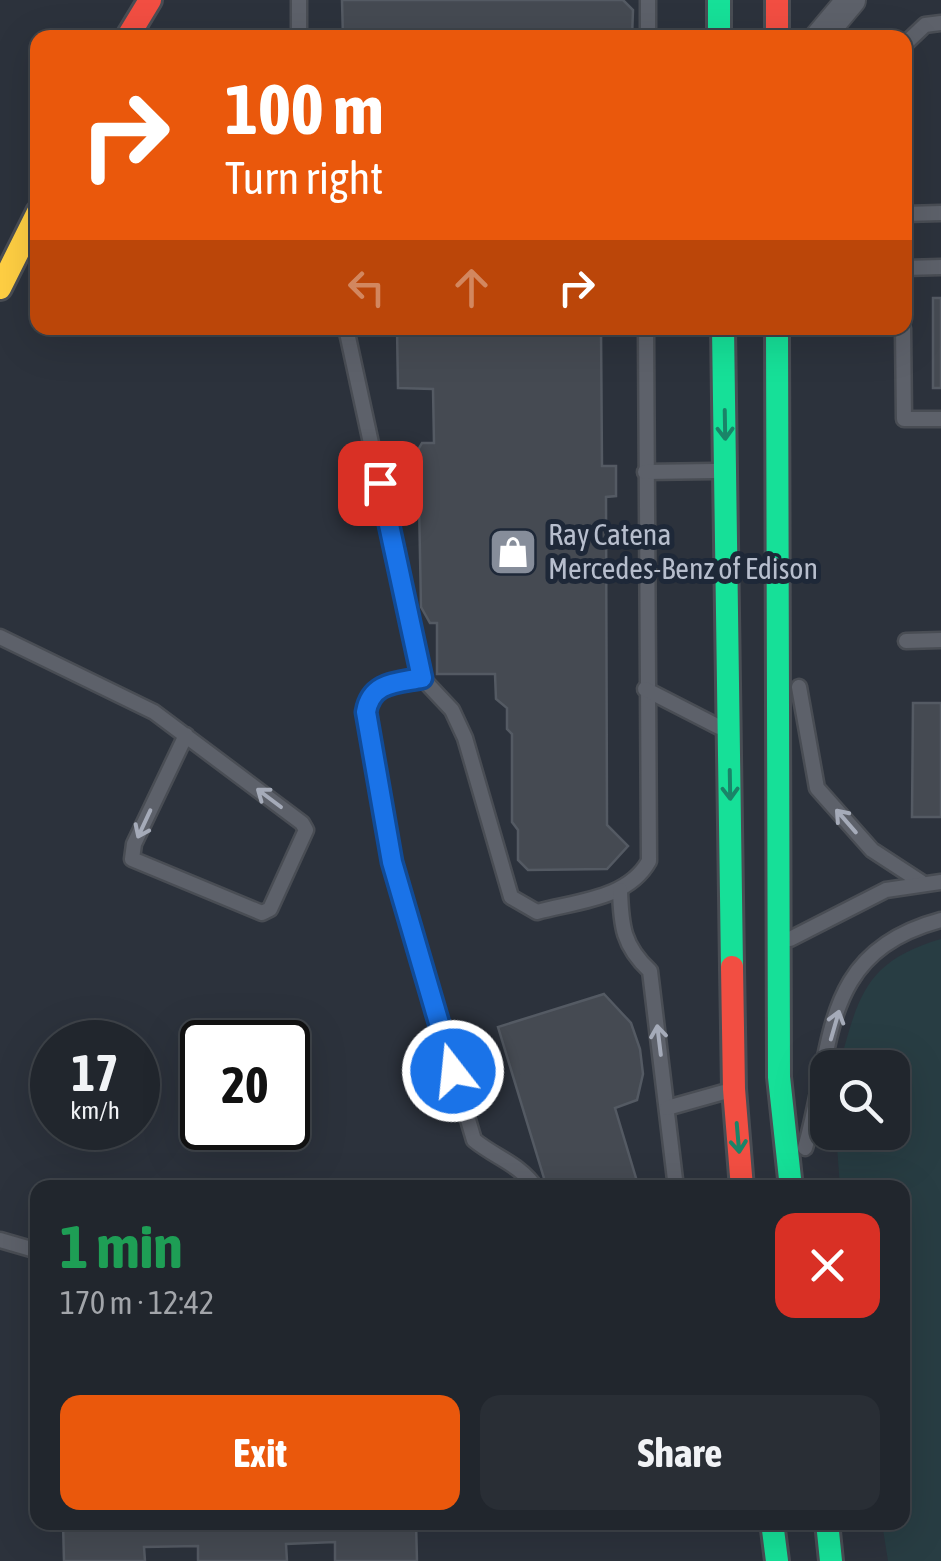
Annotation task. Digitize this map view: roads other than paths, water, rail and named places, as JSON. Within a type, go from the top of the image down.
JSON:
[{"type":"main road","points":[[132,30],[150,0]]},
{"type":"main road","points":[[719,0],[719,30]]},
{"type":"main road","points":[[777,0],[777,30]]},
{"type":"main road","points":[[0,288],[30,228]]},
{"type":"main road","points":[[723,335],[734,1089],[741,1180]]},
{"type":"main road","points":[[778,335],[780,1078],[792,1180]]},
{"type":"main road","points":[[773,1530],[777,1561]]},
{"type":"main road","points":[[828,1530],[831,1561]]},
{"type":"street","points":[[826,30],[851,0]]},
{"type":"street","points":[[751,1561],[768,1530]]},
{"type":"lane","points":[[299,0],[299,30]]},
{"type":"lane","points":[[648,0],[648,30]]},
{"type":"lane","points":[[912,37],[925,25],[941,23]]},
{"type":"lane","points":[[912,214],[941,213]]},
{"type":"lane","points":[[912,268],[941,267]]},
{"type":"lane","points":[[348,335],[422,678],[452,710],[465,738],[511,897],[537,912],[620,890],[638,880],[649,861],[644,689],[646,335]]},
{"type":"lane","points":[[903,335],[904,419],[941,418]]},
{"type":"lane","points":[[645,472],[725,471]]},
{"type":"lane","points":[[778,602],[805,708],[818,788],[872,850],[921,882]]},
{"type":"lane","points":[[0,638],[154,712],[186,736],[306,830],[274,902],[262,913],[132,859],[134,844],[186,736]]},
{"type":"lane","points":[[906,641],[941,640]]},
{"type":"lane","points":[[422,678],[378,687],[369,697],[366,712],[392,862],[474,1140],[494,1156],[519,1166],[530,1180]]},
{"type":"lane","points":[[644,689],[729,732]]},
{"type":"lane","points":[[733,1038],[755,970],[779,946],[861,900],[921,882],[941,882]]},
{"type":"lane","points":[[620,890],[622,932],[632,954],[650,972],[675,1180]]},
{"type":"lane","points":[[795,1180],[823,1066],[852,975],[888,938],[941,920]]},
{"type":"lane","points":[[667,1108],[734,1089]]},
{"type":"lane","points":[[0,1240],[30,1249]]},
{"type":"place","name":"Ray Catena Mercedes-Benz of Edison","points":[[513,552]]}]
